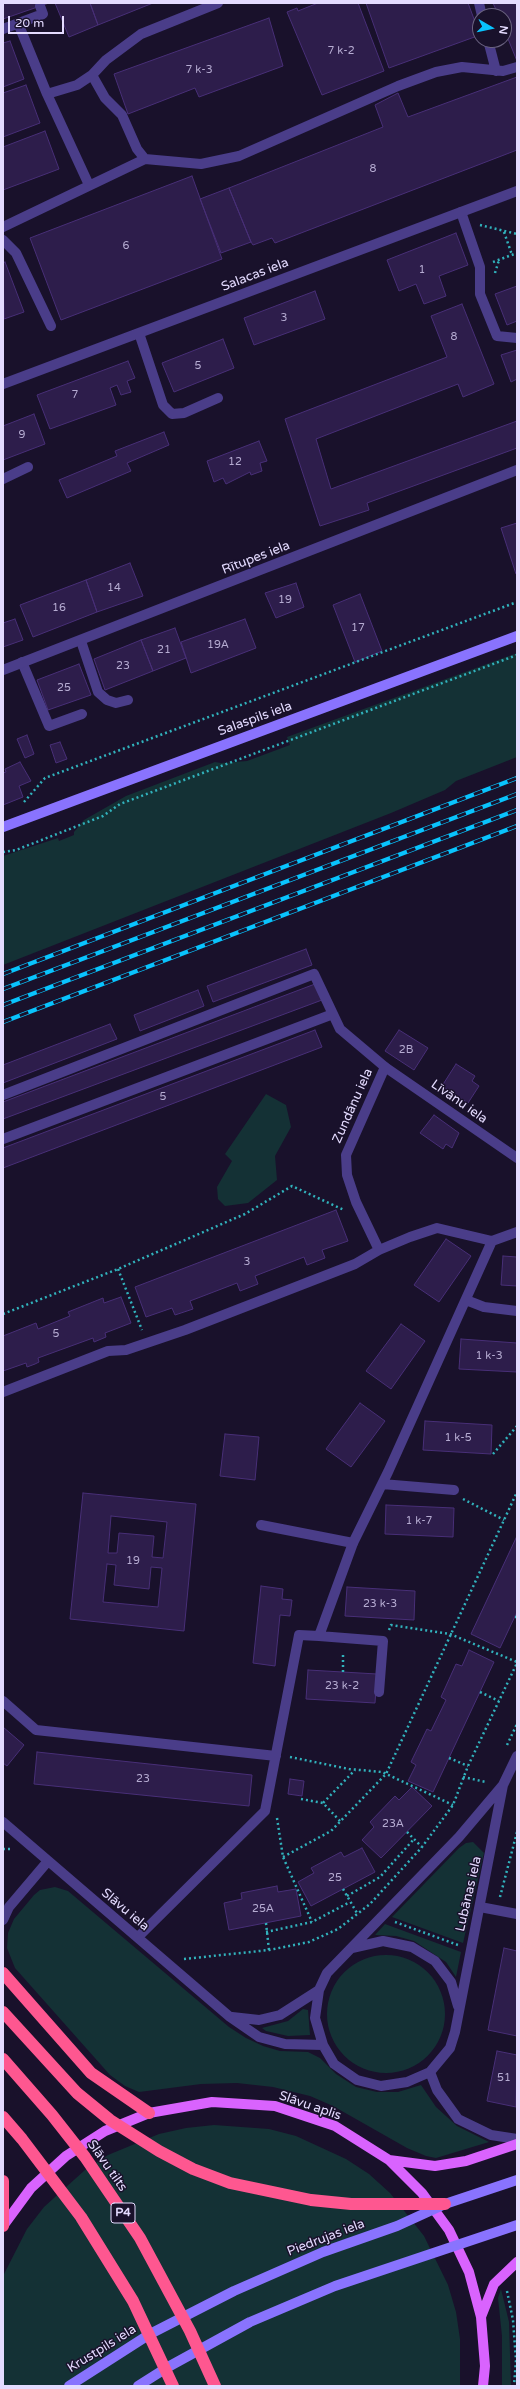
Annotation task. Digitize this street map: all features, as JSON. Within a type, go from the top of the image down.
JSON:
[{"type":"highway","points":[[3,1973],[92,2073],[149,2113]]},
{"type":"highway","points":[[3,2012],[77,2093],[110,2120],[158,2151],[193,2169],[230,2183],[311,2200],[351,2204],[445,2204]]},
{"type":"highway","name":"Slāvu tilts","points":[[3,2059],[52,2114],[84,2157],[140,2238],[190,2331],[215,2386]]},
{"type":"highway","points":[[3,2117],[81,2217],[133,2301],[174,2386]]},
{"type":"highway","points":[[3,2181],[3,2226]]},
{"type":"main road","name":"Salaspils iela","points":[[3,827],[517,636]]},
{"type":"main road","name":"Slāvu aplis","points":[[3,2226],[31,2188],[66,2156],[105,2131],[149,2113],[212,2102],[275,2106],[335,2126],[389,2160],[422,2192],[449,2230],[469,2272],[481,2318],[485,2366],[483,2386]]},
{"type":"main road","points":[[389,2160],[434,2166],[466,2161],[517,2144]]},
{"type":"main road","name":"Piedrujas iela","points":[[150,2334],[234,2291],[323,2252],[397,2226],[445,2204],[517,2180]]},
{"type":"main road","points":[[138,2386],[168,2367],[250,2322],[335,2286],[517,2225]]},
{"type":"main road","points":[[481,2318],[494,2284],[517,2262]]},
{"type":"main road","name":"Krustpils iela","points":[[69,2386],[150,2334]]},
{"type":"street","points":[[47,94],[77,85],[92,75],[106,60],[141,34],[218,3]]},
{"type":"street","points":[[3,28],[43,14],[40,6]]},
{"type":"street","points":[[18,23],[47,94],[89,185]]},
{"type":"street","points":[[490,48],[496,71]]},
{"type":"street","points":[[3,227],[145,159],[201,164],[239,156],[398,86],[436,72],[462,67],[496,71],[517,67]]},
{"type":"street","points":[[92,75],[105,98],[122,115],[137,149],[145,159]]},
{"type":"street","name":"Salacas iela","points":[[3,384],[517,191]]},
{"type":"street","points":[[461,212],[480,266],[480,294],[497,336],[517,338]]},
{"type":"street","points":[[3,240],[16,253],[51,326]]},
{"type":"street","points":[[139,333],[163,405],[172,414],[184,413],[218,398]]},
{"type":"street","points":[[3,479],[28,467]]},
{"type":"street","name":"Rītupes iela","points":[[3,670],[81,641],[517,470]]},
{"type":"street","points":[[81,641],[98,692],[106,700],[116,703],[128,700]]},
{"type":"street","points":[[22,662],[49,726],[82,714]]},
{"type":"street","name":"Līvānu iela","points":[[3,1095],[314,974],[340,1029],[385,1067],[517,1158]]},
{"type":"street","points":[[3,1139],[333,1014]]},
{"type":"street","name":"Zundānu iela","points":[[379,1250],[354,1196],[347,1174],[346,1155],[385,1067]]},
{"type":"street","points":[[3,1392],[108,1351],[126,1350],[147,1343],[355,1264],[379,1250],[437,1228],[492,1241],[517,1232]]},
{"type":"street","points":[[319,1636],[353,1543],[382,1484],[492,1241]]},
{"type":"street","points":[[466,1300],[484,1307],[517,1311]]},
{"type":"street","points":[[382,1484],[454,1490]]},
{"type":"street","points":[[261,1525],[353,1543]]},
{"type":"street","points":[[138,1937],[265,1811],[299,1635],[383,1641],[379,1692]]},
{"type":"street","points":[[3,1701],[36,1730],[276,1756]]},
{"type":"street","name":"Lubānas iela","points":[[319,1990],[327,1973],[459,1837],[503,1785],[517,1756]]},
{"type":"street","name":"Lubānas iela","points":[[430,2072],[450,2048],[456,2032],[459,2008],[503,1785]]},
{"type":"street","name":"Slāvu iela","points":[[3,1822],[230,2017],[260,2037],[286,2044],[323,2045]]},
{"type":"street","points":[[3,1920],[9,1907],[48,1861]]},
{"type":"street","points":[[480,1907],[517,1914]]},
{"type":"street","points":[[351,1948],[383,1941],[412,1947],[435,1961],[451,1982],[459,2008]]},
{"type":"street","points":[[3,1966],[14,1984]]},
{"type":"street","points":[[230,2017],[259,2020],[280,2015],[319,1990]]},
{"type":"street","points":[[319,1990],[315,2018],[323,2045],[334,2064],[357,2080],[381,2086],[407,2082],[430,2072],[436,2090],[458,2119],[491,2135],[517,2139]]},
{"type":"path","points":[[474,223],[504,232],[517,234]]},
{"type":"path","points":[[504,232],[512,255]]},
{"type":"path","points":[[480,266],[517,253]]},
{"type":"path","points":[[20,803],[26,801],[45,778],[517,602]]},
{"type":"path","points":[[3,852],[16,850],[97,818],[120,804],[134,798],[517,655]]},
{"type":"path","points":[[3,1314],[118,1269],[246,1214],[292,1186],[347,1211]]},
{"type":"path","points":[[118,1269],[147,1343]]},
{"type":"path","points":[[493,1454],[517,1426]]},
{"type":"path","points":[[454,1490],[462,1498],[504,1520]]},
{"type":"path","points":[[283,1857],[331,1831],[386,1774],[517,1492]]},
{"type":"path","points":[[179,1955],[184,1959],[268,1950],[309,1942],[338,1929],[370,1904],[422,1847],[453,1805],[468,1766],[517,1662],[450,1634],[391,1625],[383,1641]]},
{"type":"path","points":[[342,1672],[344,1638]]},
{"type":"path","points":[[480,1692],[499,1701]]},
{"type":"path","points":[[504,1751],[517,1724]]},
{"type":"path","points":[[276,1756],[297,1757],[355,1770],[386,1774],[453,1805]]},
{"type":"path","points":[[449,1758],[468,1766]]},
{"type":"path","points":[[323,1803],[355,1770]]},
{"type":"path","points":[[463,1778],[486,1782],[490,1777]]},
{"type":"path","points":[[301,1800],[323,1803],[340,1821]]},
{"type":"path","points":[[265,1811],[277,1818],[283,1857],[312,1922]]},
{"type":"path","points":[[407,1832],[422,1847]]},
{"type":"path","points":[[496,1910],[517,1832]]},
{"type":"path","points":[[347,1896],[380,1877],[414,1838]]},
{"type":"path","points":[[343,1889],[357,1913]]},
{"type":"path","points":[[266,1932],[312,1922],[350,1902]]},
{"type":"path","points":[[389,1920],[461,1946]]},
{"type":"path","points":[[266,1923],[268,1950]]},
{"type":"path","points":[[509,2286],[507,2291],[513,2320],[516,2360],[514,2386]]},
{"type":"green space","points":[[517,653],[517,757],[456,781],[445,790],[391,813],[3,965],[3,856],[58,838],[59,841],[74,835],[74,832],[84,820],[126,796],[215,762],[247,761],[290,745],[287,737]]},
{"type":"green space","points":[[266,1094],[286,1105],[291,1127],[275,1156],[277,1180],[248,1203],[225,1206],[218,1199],[217,1187],[232,1161],[225,1154]]},
{"type":"green space","points":[[473,1842],[484,1853],[463,1943],[392,1917],[459,1848],[466,1843]]},
{"type":"green space","points":[[55,1887],[68,1891],[229,2027],[246,2038],[263,2046],[280,2051],[308,2052],[320,2058],[336,2074],[356,2087],[377,2092],[398,2092],[421,2085],[436,2107],[457,2126],[489,2142],[436,2158],[426,2156],[407,2148],[333,2106],[310,2096],[273,2087],[237,2083],[201,2084],[139,2092],[125,2086],[110,2075],[15,1968],[7,1948],[8,1933],[14,1919],[40,1890]]},
{"type":"green space","points":[[385,1924],[461,1952],[456,1977],[446,1962],[414,1941],[396,1936],[375,1935]]},
{"type":"green space","points":[[386,1955],[409,1959],[428,1972],[441,1991],[445,2014],[441,2037],[428,2056],[409,2069],[386,2073],[363,2069],[344,2056],[331,2037],[327,2014],[331,1991],[344,1972],[363,1959]]},
{"type":"green space","points":[[303,2009],[308,2010],[310,2035],[288,2036],[266,2031],[262,2028],[288,2021]]},
{"type":"green space","points":[[214,2125],[269,2129],[296,2136],[346,2159],[369,2174],[390,2193],[424,2236],[448,2285],[456,2312],[460,2339],[460,2386],[3,2386],[3,2276],[27,2229],[44,2207],[85,2170],[108,2155],[159,2134],[186,2128]]},
{"type":"green space","points":[[501,2289],[509,2322],[511,2386],[502,2386],[502,2336],[498,2298]]},
{"type":"building","points":[[3,3],[49,3],[3,19]]},
{"type":"building","points":[[55,3],[90,3],[98,25],[69,37]]},
{"type":"building","points":[[90,3],[153,3],[98,25]]},
{"type":"building","points":[[318,3],[358,3],[384,71],[322,95],[287,12],[297,8],[298,11]]},
{"type":"building","points":[[366,3],[468,3],[472,14],[472,38],[389,68]]},
{"type":"building","points":[[493,3],[517,3],[517,61],[512,48],[512,8],[495,8]]},
{"type":"building","points":[[269,18],[283,66],[199,97],[195,88],[128,114],[114,74]]},
{"type":"building","points":[[10,41],[24,79],[3,87],[3,43]]},
{"type":"building","points":[[517,77],[517,150],[275,243],[272,238],[253,245],[251,242],[229,188],[383,127],[375,105],[398,93],[408,117]]},
{"type":"building","points":[[26,85],[40,123],[3,137],[3,93]]},
{"type":"building","points":[[45,131],[59,169],[3,190],[3,147]]},
{"type":"building","points":[[192,176],[222,259],[61,320],[30,238]]},
{"type":"building","points":[[229,188],[251,242],[221,253],[200,199]]},
{"type":"building","points":[[456,233],[468,265],[439,276],[446,296],[424,304],[416,284],[399,291],[387,260]]},
{"type":"building","points":[[5,262],[24,312],[4,319],[3,263]]},
{"type":"building","points":[[517,286],[517,321],[507,325],[495,294]]},
{"type":"building","points":[[315,291],[325,319],[254,345],[244,318]]},
{"type":"building","points":[[462,304],[494,384],[463,397],[458,384],[316,439],[331,489],[517,421],[517,448],[367,503],[369,510],[320,526],[285,419],[447,357],[431,316]]},
{"type":"building","points":[[223,339],[234,368],[174,392],[162,363]]},
{"type":"building","points":[[517,350],[517,379],[511,382],[501,355]]},
{"type":"building","points":[[128,361],[135,378],[127,381],[131,392],[121,395],[117,385],[110,388],[116,405],[50,429],[37,395]]},
{"type":"building","points":[[34,414],[45,444],[3,460],[3,426]]},
{"type":"building","points":[[164,432],[169,445],[127,463],[131,471],[67,498],[59,480],[117,456],[115,451]]},
{"type":"building","points":[[259,441],[267,461],[260,463],[262,471],[251,475],[250,472],[226,484],[223,478],[214,482],[207,461]]},
{"type":"building","points":[[517,523],[517,574],[516,574],[501,528]]},
{"type":"building","points":[[130,563],[143,596],[97,612],[86,580]]},
{"type":"building","points":[[86,580],[97,612],[33,637],[20,605]]},
{"type":"building","points":[[296,583],[304,607],[276,618],[265,593]]},
{"type":"building","points":[[360,594],[382,651],[355,662],[333,605]]},
{"type":"building","points":[[15,619],[23,640],[3,647],[3,623]]},
{"type":"building","points":[[245,619],[256,648],[191,673],[181,642]]},
{"type":"building","points":[[175,628],[186,658],[153,671],[141,640]]},
{"type":"building","points":[[141,640],[153,671],[105,690],[94,659]]},
{"type":"building","points":[[79,664],[91,695],[48,710],[37,680]]},
{"type":"building","points":[[27,735],[34,754],[25,758],[17,739]]},
{"type":"building","points":[[60,742],[67,759],[56,763],[50,745]]},
{"type":"building","points":[[20,762],[31,781],[19,786],[23,797],[3,805],[3,773],[6,772],[5,769]]},
{"type":"building","points":[[306,949],[312,965],[213,1002],[207,986]]},
{"type":"building","points":[[315,984],[322,1000],[3,1119],[3,1102]]},
{"type":"building","points":[[198,990],[204,1006],[140,1031],[134,1015]]},
{"type":"building","points":[[110,1024],[117,1039],[3,1083],[3,1065]]},
{"type":"building","points":[[315,1030],[322,1047],[3,1168],[3,1148]]},
{"type":"building","points":[[399,1030],[428,1048],[414,1070],[385,1051]]},
{"type":"building","points":[[456,1064],[475,1076],[472,1081],[479,1086],[468,1103],[442,1086]]},
{"type":"building","points":[[434,1115],[459,1133],[452,1148],[446,1144],[443,1149],[420,1133]]},
{"type":"building","points":[[336,1210],[348,1241],[322,1250],[325,1258],[307,1265],[304,1257],[255,1276],[258,1284],[240,1291],[237,1283],[190,1301],[193,1309],[175,1315],[172,1308],[146,1317],[135,1287]]},
{"type":"building","points":[[446,1239],[471,1256],[439,1302],[414,1285]]},
{"type":"building","points":[[503,1256],[517,1257],[517,1286],[501,1285]]},
{"type":"building","points":[[121,1297],[131,1323],[105,1333],[106,1337],[94,1342],[93,1338],[38,1358],[39,1362],[27,1367],[26,1363],[3,1371],[3,1336],[36,1323],[38,1329],[70,1316],[68,1312],[103,1298],[104,1303]]},
{"type":"building","points":[[401,1324],[425,1341],[391,1389],[366,1371]]},
{"type":"building","points":[[461,1339],[517,1343],[517,1372],[459,1369]]},
{"type":"building","points":[[360,1403],[385,1421],[351,1467],[326,1449]]},
{"type":"building","points":[[425,1421],[492,1425],[491,1454],[423,1450]]},
{"type":"building","points":[[225,1434],[259,1437],[255,1480],[220,1476]]},
{"type":"building","points":[[83,1493],[196,1504],[184,1631],[70,1619]],"holes":[[[111,1516],[167,1522],[163,1558],[152,1557],[154,1536],[119,1533],[117,1553],[108,1553]],[[107,1564],[116,1565],[114,1585],[149,1589],[151,1567],[162,1568],[158,1607],[103,1602]]]},
{"type":"building","points":[[386,1505],[454,1508],[453,1537],[385,1534]]},
{"type":"building","points":[[517,1536],[517,1612],[500,1648],[471,1634]]},
{"type":"building","points":[[261,1586],[283,1589],[282,1599],[292,1600],[290,1616],[280,1615],[275,1666],[253,1663]]},
{"type":"building","points":[[347,1587],[415,1591],[414,1620],[345,1616]]},
{"type":"building","points":[[469,1650],[494,1662],[433,1792],[408,1781],[416,1765],[411,1762],[427,1729],[431,1731],[446,1700],[441,1697],[456,1664],[462,1666]]},
{"type":"building","points":[[308,1670],[377,1674],[375,1703],[306,1699]]},
{"type":"building","points":[[3,1727],[24,1745],[7,1766],[3,1763]]},
{"type":"building","points":[[37,1752],[252,1775],[249,1806],[34,1784]]},
{"type":"building","points":[[290,1779],[304,1781],[302,1796],[288,1794]]},
{"type":"building","points":[[412,1787],[432,1806],[381,1858],[362,1840],[374,1827],[370,1822],[395,1796],[399,1800]]},
{"type":"building","points":[[362,1848],[375,1872],[311,1906],[298,1882],[314,1873],[311,1868],[341,1852],[344,1857]]},
{"type":"building","points":[[277,1886],[278,1892],[296,1889],[301,1916],[229,1930],[224,1903],[242,1899],[241,1893]]},
{"type":"building","points":[[504,1948],[517,1951],[517,2036],[488,2030]]},
{"type":"building","points":[[497,2051],[517,2055],[516,2107],[487,2101]]},
{"type":"railway","points":[[3,974],[517,778]]},
{"type":"railway","points":[[3,989],[517,794]]},
{"type":"railway","points":[[3,1005],[517,810]]},
{"type":"railway","points":[[3,1022],[517,826]]}]
